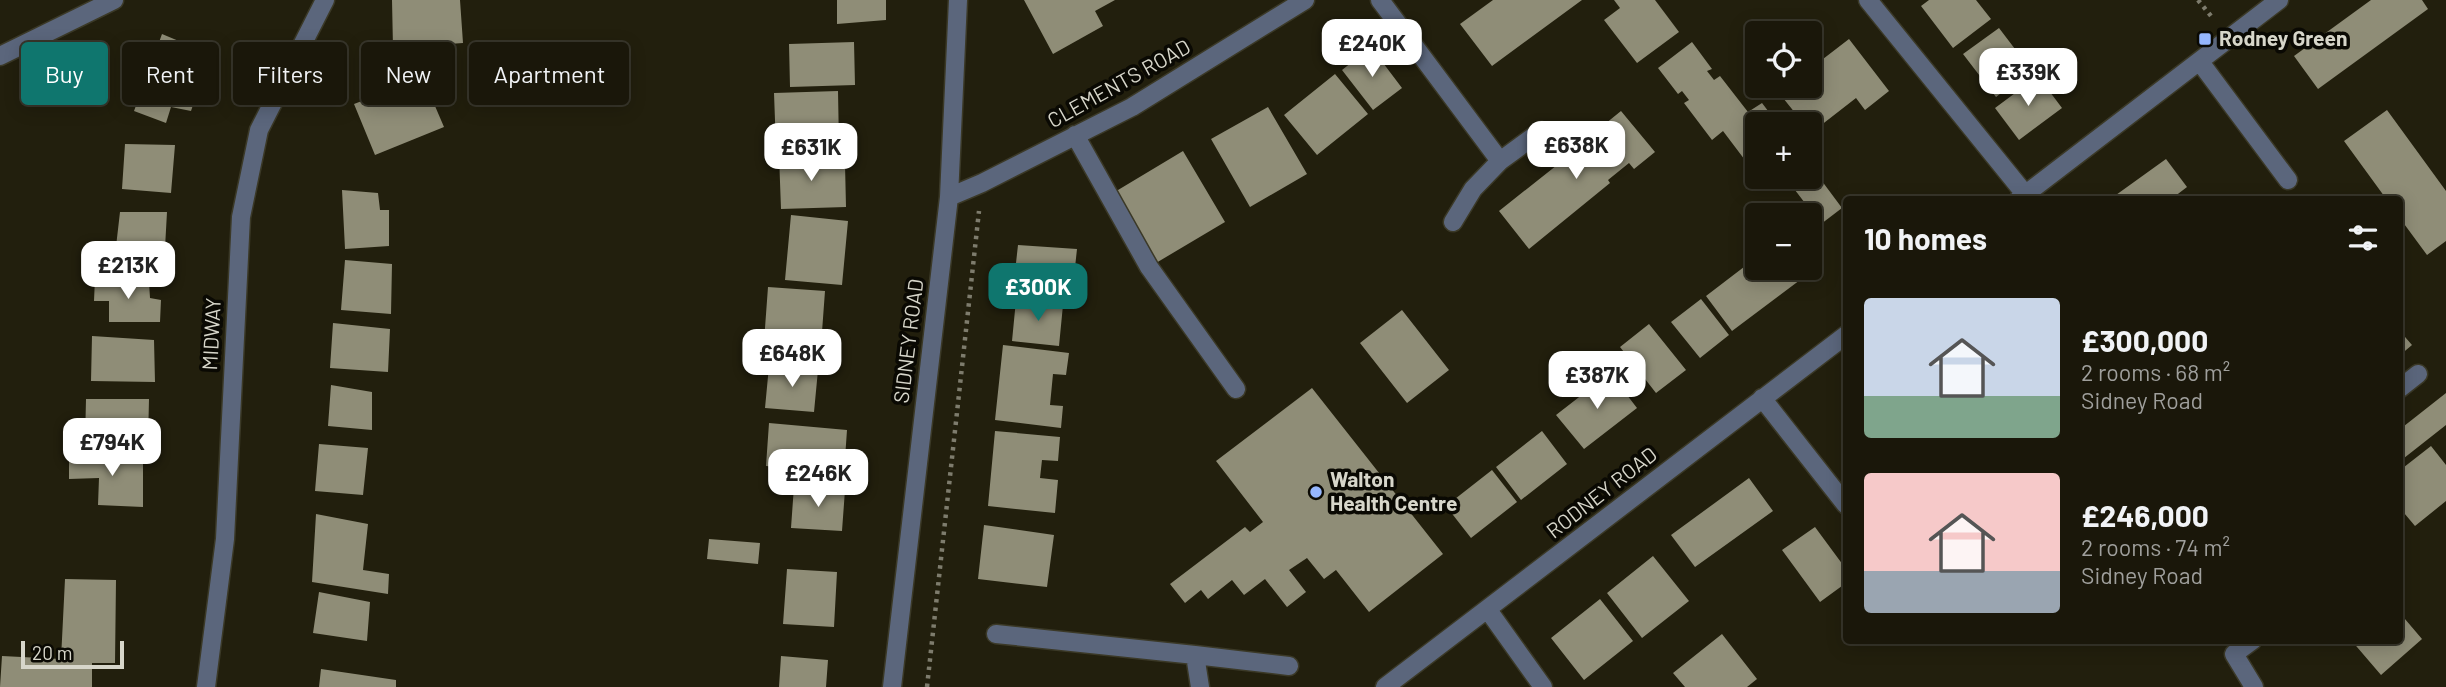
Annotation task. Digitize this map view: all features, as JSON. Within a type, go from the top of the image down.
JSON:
[{"type":"street","points":[[0,56],[114,0]]},
{"type":"street","name":"MIDWAY","points":[[206,687],[225,539],[240,217],[259,130],[325,0]]},
{"type":"street","name":"SIDNEY ROAD","points":[[892,687],[949,197],[958,0]]},
{"type":"street","name":"CLEMENTS ROAD","points":[[949,197],[1132,107],[1305,0]]},
{"type":"street","points":[[1380,0],[1500,162]]},
{"type":"street","points":[[1868,0],[2021,196]]},
{"type":"street","points":[[2023,196],[2279,0]]},
{"type":"street","points":[[2200,62],[2288,180]]},
{"type":"street","points":[[1453,222],[1473,189],[1500,162],[1541,131]]},
{"type":"street","points":[[1075,135],[1149,267],[1237,389]]},
{"type":"street","name":"RODNEY ROAD","points":[[1385,687],[1843,337]]},
{"type":"street","points":[[2403,386],[2418,374]]},
{"type":"street","points":[[1762,398],[1843,501]]},
{"type":"street","points":[[1488,610],[1544,687]]},
{"type":"street","points":[[996,634],[1289,666]]},
{"type":"street","points":[[2247,644],[2234,653],[2254,687]]},
{"type":"street","points":[[1195,655],[1200,687]]},
{"type":"path","points":[[2198,0],[2211,16]]},
{"type":"path","points":[[927,687],[982,183]]},
{"type":"building","points":[[392,0],[460,0],[463,43],[393,42]]},
{"type":"building","points":[[837,0],[886,0],[886,20],[837,24]]},
{"type":"building","points":[[1024,0],[1115,0],[1095,11],[1103,26],[1053,54]]},
{"type":"building","points":[[1493,0],[1582,0],[1492,66],[1460,24]]},
{"type":"building","points":[[1614,0],[1655,0],[1679,32],[1637,63],[1604,20],[1620,8]]},
{"type":"building","points":[[1929,0],[1976,0],[1991,19],[1953,48],[1921,6]]},
{"type":"building","points":[[2371,0],[2422,0],[2428,9],[2318,89],[2294,56]]},
{"type":"building","points":[[1999,28],[2031,70],[1996,97],[1963,54]]},
{"type":"building","points":[[162,34],[181,42],[159,42]]},
{"type":"building","points":[[1849,39],[1889,91],[1865,110],[1856,98],[1822,124],[1822,112],[1794,112],[1783,98],[1822,98],[1822,60]]},
{"type":"building","points":[[854,42],[855,85],[790,87],[789,44]]},
{"type":"building","points":[[1692,42],[1712,69],[1707,71],[1714,80],[1720,76],[1748,112],[1745,112],[1745,160],[1723,131],[1712,140],[1684,103],[1689,100],[1682,91],[1678,94],[1658,68]]},
{"type":"building","points":[[1371,47],[1402,88],[1373,110],[1342,70]]},
{"type":"building","points":[[1335,74],[1368,114],[1317,155],[1284,115]]},
{"type":"building","points":[[2038,76],[2062,108],[2019,140],[1995,108]]},
{"type":"building","points":[[838,91],[839,145],[776,148],[774,93]]},
{"type":"building","points":[[361,101],[361,105],[435,105],[444,127],[375,155],[354,104]]},
{"type":"building","points":[[1762,103],[1769,112],[1748,112]]},
{"type":"building","points":[[136,105],[193,105],[191,111],[171,107],[166,123],[134,111]]},
{"type":"building","points":[[1268,107],[1307,174],[1250,207],[1211,139]]},
{"type":"building","points":[[2387,110],[2446,191],[2446,241],[2427,255],[2403,222],[2403,196],[2384,196],[2344,141]]},
{"type":"building","points":[[1621,111],[1655,152],[1634,169],[1629,163],[1608,180],[1610,183],[1529,249],[1499,211],[1581,146],[1586,153],[1606,137],[1600,128]]},
{"type":"building","points":[[125,144],[175,145],[171,193],[122,189]]},
{"type":"building","points":[[1183,151],[1225,222],[1156,263],[1113,193]]},
{"type":"building","points":[[813,154],[813,164],[845,164],[846,207],[781,209],[779,155]]},
{"type":"building","points":[[2166,159],[2187,187],[2175,196],[2115,196]]},
{"type":"building","points":[[1822,181],[1842,208],[1822,223],[1822,203],[1805,203],[1794,189],[1822,189]]},
{"type":"building","points":[[342,190],[378,193],[380,210],[389,210],[389,246],[345,249]]},
{"type":"building","points":[[120,212],[167,212],[164,266],[114,264]]},
{"type":"building","points":[[791,215],[848,221],[842,285],[785,280]]},
{"type":"building","points":[[1018,245],[1077,249],[1073,286],[1014,281]]},
{"type":"building","points":[[345,260],[392,264],[391,314],[341,310]]},
{"type":"building","points":[[1745,266],[1745,280],[1800,280],[1732,331],[1706,296]]},
{"type":"building","points":[[95,278],[149,282],[150,298],[161,300],[160,322],[109,322],[109,301],[94,301]]},
{"type":"building","points":[[768,287],[825,291],[820,359],[763,355]]},
{"type":"building","points":[[1701,299],[1729,335],[1700,358],[1671,322]]},
{"type":"building","points":[[1016,300],[1063,305],[1059,346],[1012,341]]},
{"type":"building","points":[[1402,310],[1449,370],[1407,403],[1360,343]]},
{"type":"building","points":[[333,323],[390,329],[388,372],[330,368]]},
{"type":"building","points":[[1649,324],[1686,370],[1656,393],[1620,347]]},
{"type":"building","points":[[2403,335],[2412,345],[2403,353]]},
{"type":"building","points":[[92,336],[154,340],[155,382],[91,381]]},
{"type":"building","points":[[1003,345],[1069,353],[1066,375],[1053,374],[1050,405],[1063,406],[1061,428],[995,420]]},
{"type":"building","points":[[769,366],[818,370],[814,412],[765,408]]},
{"type":"building","points":[[1610,373],[1637,408],[1584,449],[1556,415]]},
{"type":"building","points":[[331,385],[372,392],[372,430],[328,426]]},
{"type":"building","name":"Walton Health Centre","points":[[1312,388],[1443,554],[1369,612],[1336,570],[1324,579],[1307,558],[1289,570],[1306,592],[1287,607],[1265,579],[1244,595],[1232,580],[1208,599],[1201,590],[1185,603],[1170,584],[1245,527],[1250,532],[1263,522],[1216,461]]},
{"type":"building","points":[[2446,393],[2446,425],[2403,459],[2403,427]]},
{"type":"building","points":[[86,399],[149,399],[148,442],[85,442]]},
{"type":"building","points":[[769,423],[847,430],[844,473],[766,466]]},
{"type":"building","points":[[995,431],[1060,437],[1058,461],[1042,460],[1040,478],[1058,480],[1055,513],[988,506]]},
{"type":"building","points":[[1542,431],[1567,464],[1521,500],[1496,467]]},
{"type":"building","points":[[319,444],[368,448],[363,495],[315,491]]},
{"type":"building","points":[[2431,446],[2446,465],[2446,501],[2415,526],[2403,512],[2403,468]]},
{"type":"building","points":[[69,454],[143,459],[143,507],[98,505],[99,478],[69,479]]},
{"type":"building","points":[[1492,470],[1517,502],[1471,538],[1446,506]]},
{"type":"building","points":[[1749,478],[1773,511],[1695,567],[1671,535]]},
{"type":"building","points":[[794,486],[845,490],[842,531],[791,528]]},
{"type":"building","points":[[316,514],[368,524],[363,570],[389,574],[388,594],[312,582]]},
{"type":"building","points":[[984,525],[1054,535],[1047,587],[978,579]]},
{"type":"building","points":[[1815,527],[1843,565],[1843,585],[1820,602],[1782,550]]},
{"type":"building","points":[[709,539],[760,543],[758,564],[707,559]]},
{"type":"building","points":[[1653,556],[1689,601],[1642,638],[1607,593]]},
{"type":"building","points":[[787,569],[837,572],[834,627],[783,624]]},
{"type":"building","points":[[65,579],[116,580],[115,663],[92,663],[92,687],[0,687],[2,656],[61,659]]},
{"type":"building","points":[[319,592],[370,602],[367,641],[313,633]]},
{"type":"building","points":[[1600,599],[1633,641],[1584,680],[1551,638]]},
{"type":"building","points":[[2403,617],[2422,639],[2381,675],[2354,644],[2403,644]]},
{"type":"building","points":[[1722,634],[1757,679],[1747,687],[1685,687],[1673,673]]},
{"type":"building","points":[[781,656],[828,660],[826,687],[779,687]]},
{"type":"building","points":[[321,669],[396,680],[396,687],[319,687]]},
{"type":"place","name":"Rodney Green","points":[[2205,39]]},
{"type":"place","name":"Walton Health Centre","points":[[1316,492]]}]
